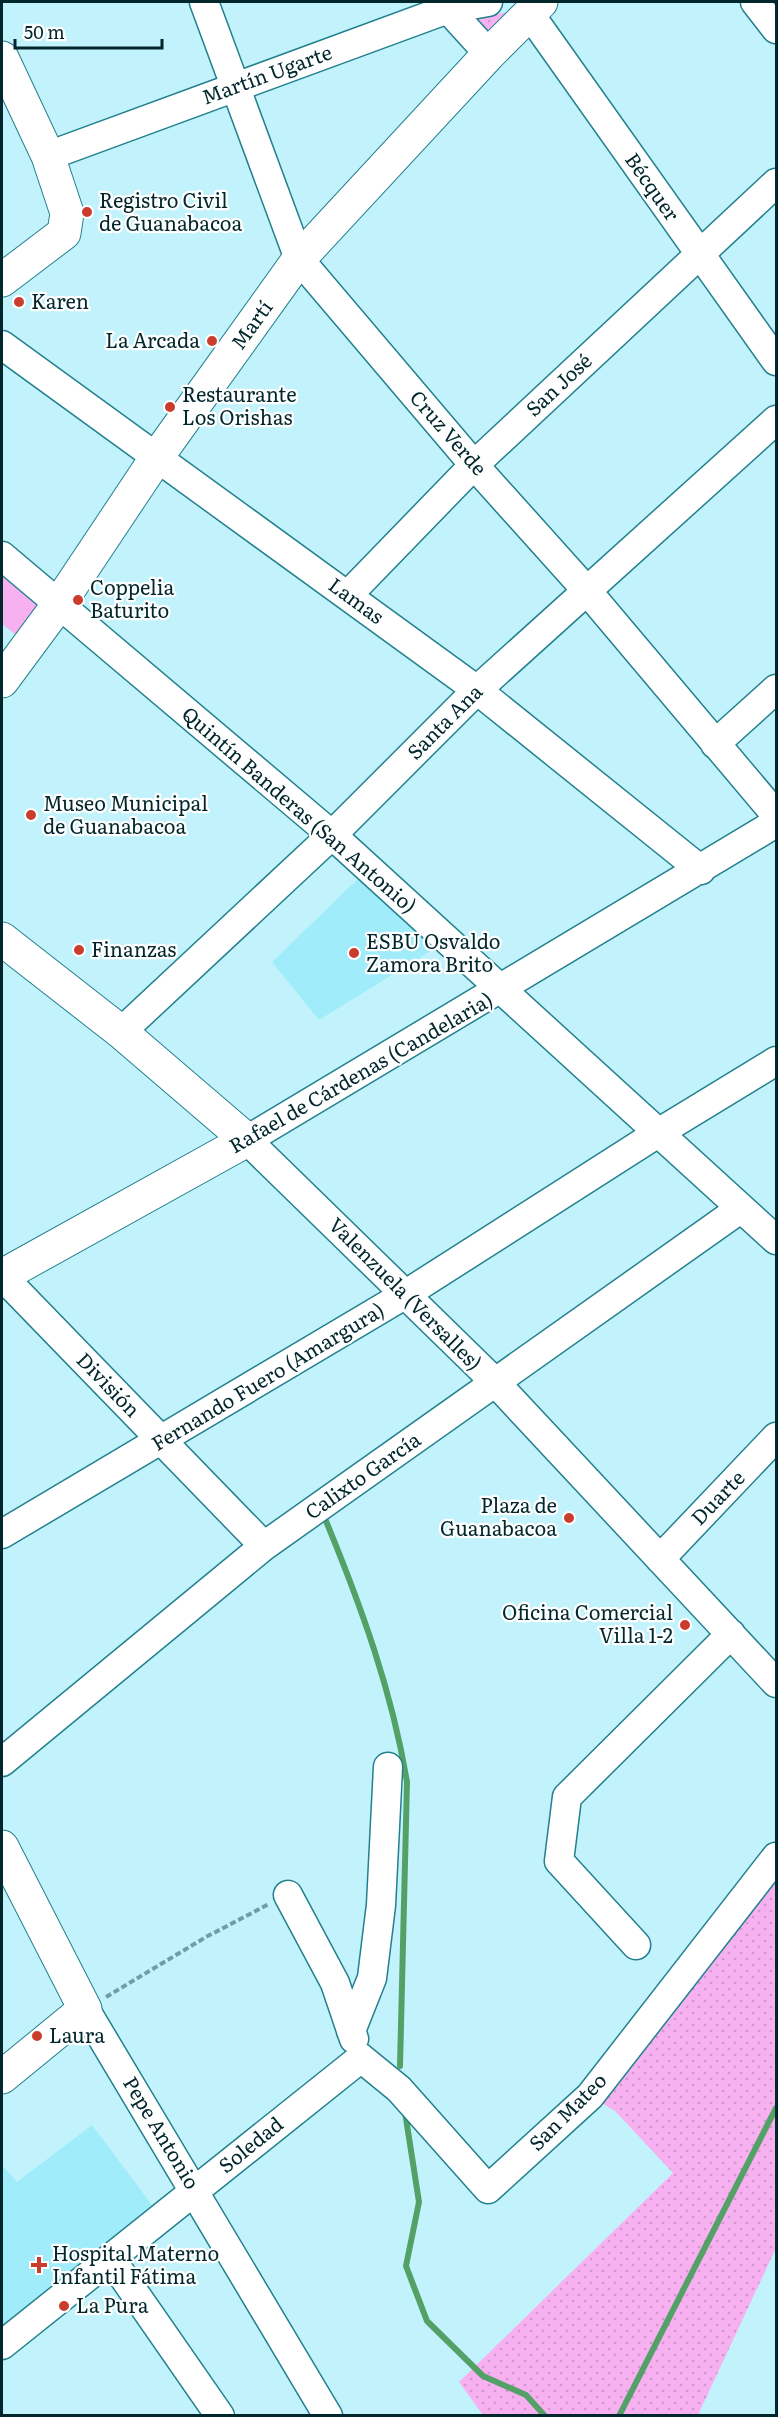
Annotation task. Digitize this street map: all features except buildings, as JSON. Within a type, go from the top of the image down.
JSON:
[{"type":"main road","name":"Martí","points":[[2,681],[58,604],[157,457],[299,259],[535,7]]},
{"type":"main road","points":[[2,58],[48,156],[67,213],[64,233],[2,280]]},
{"type":"main road","name":"Valenzuela (Versalles)","points":[[2,939],[121,1032],[247,1140]]},
{"type":"main road","name":"Rafael de Cárdenas (Candelaria)","points":[[2,1276],[247,1140]]},
{"type":"main road","name":"Pepe Antonio","points":[[2,1847],[85,2009]]},
{"type":"main road","points":[[2,2077],[85,2009]]},
{"type":"street","name":"Cruz Verde","points":[[204,2],[299,259],[474,465],[588,592],[777,815]]},
{"type":"street","name":"Martín Ugarte","points":[[48,156],[448,9],[488,2]]},
{"type":"street","points":[[755,2],[777,29]]},
{"type":"street","name":"Bécquer","points":[[535,7],[699,253],[777,361]]},
{"type":"street","points":[[448,9],[489,54]]},
{"type":"street","name":"San José","points":[[348,595],[474,465],[699,253],[777,183]]},
{"type":"street","name":"Lamas","points":[[2,345],[477,690],[701,870]]},
{"type":"street","name":"Santa Ana","points":[[121,1032],[332,835],[477,690],[777,420]]},
{"type":"street","name":"Quintín Banderas (San Antonio)","points":[[2,556],[332,835],[503,989],[740,1209],[777,1240]]},
{"type":"street","points":[[715,744],[777,689]]},
{"type":"street","name":"Rafael de Cárdenas (Candelaria)","points":[[247,1140],[503,989],[777,823]]},
{"type":"street","name":"Fernando Fuero (Amargura)","points":[[2,1534],[163,1441],[406,1294],[658,1133],[777,1061]]},
{"type":"street","name":"Valenzuela (Versalles)","points":[[247,1140],[495,1382],[777,1683]]},
{"type":"street","name":"Calixto García","points":[[2,1762],[264,1546],[740,1209]]},
{"type":"street","name":"División","points":[[2,1276],[264,1546]]},
{"type":"street","name":"Duarte","points":[[660,1559],[777,1437]]},
{"type":"street","points":[[636,1945],[559,1861],[567,1797],[731,1634]]},
{"type":"street","points":[[351,2031],[372,1978],[382,1894],[388,1767]]},
{"type":"street","name":"San Mateo","points":[[361,2058],[399,2089],[488,2189],[590,2096],[777,1857]]},
{"type":"street","points":[[288,1894],[335,1983],[361,2058]]},
{"type":"street","name":"Pepe Antonio","points":[[85,2009],[328,2415]]},
{"type":"street","name":"Soledad","points":[[2,2345],[361,2058]]},
{"type":"street","points":[[111,2259],[220,2415]]},
{"type":"path","points":[[85,2009],[206,1936],[288,1894]]},
{"type":"shaded area","points":[[517,10],[488,41],[475,19]]},
{"type":"shaded area","points":[[2,566],[48,602],[21,639],[2,624]]},
{"type":"shaded area","name":"ESBU Osvaldo Zamora Brito","points":[[362,875],[442,944],[319,1020],[272,962]]},
{"type":"shaded area","points":[[776,1857],[776,2248],[698,2415],[483,2415],[459,2382],[673,2173],[615,2111],[590,2096]]},
{"type":"shaded area","name":"Hospital Materno Infantil Fátima","points":[[92,2125],[152,2205],[2,2325],[2,2165],[17,2182]]},
{"type":"waterway","points":[[326,1521],[374,1649],[393,1715],[407,1782],[400,2066]]},
{"type":"waterway","points":[[619,2416],[776,2108]]},
{"type":"waterway","points":[[405,2112],[419,2202],[406,2266],[427,2321],[483,2376],[526,2395],[545,2416]]},
{"type":"place","name":"Registro Civil de Guanabacoa","points":[[87,212]]},
{"type":"place","name":"Karen","points":[[19,302]]},
{"type":"place","name":"La Arcada","points":[[212,341]]},
{"type":"place","name":"Restaurante Los Orishas","points":[[170,407]]},
{"type":"place","name":"Coppelia Baturito","points":[[78,600]]},
{"type":"place","name":"Museo Municipal de Guanabacoa","points":[[31,815]]},
{"type":"place","name":"Finanzas","points":[[79,950]]},
{"type":"place","name":"ESBU Osvaldo Zamora Brito","points":[[354,953]]},
{"type":"place","name":"Plaza de Guanabacoa","points":[[569,1518]]},
{"type":"place","name":"Oficina Comercial Villa 1-2","points":[[685,1625]]},
{"type":"place","name":"Laura","points":[[37,2036]]},
{"type":"place","name":"Hospital Materno Infantil Fátima","points":[[39,2265]]},
{"type":"place","name":"La Pura","points":[[64,2306]]}]
